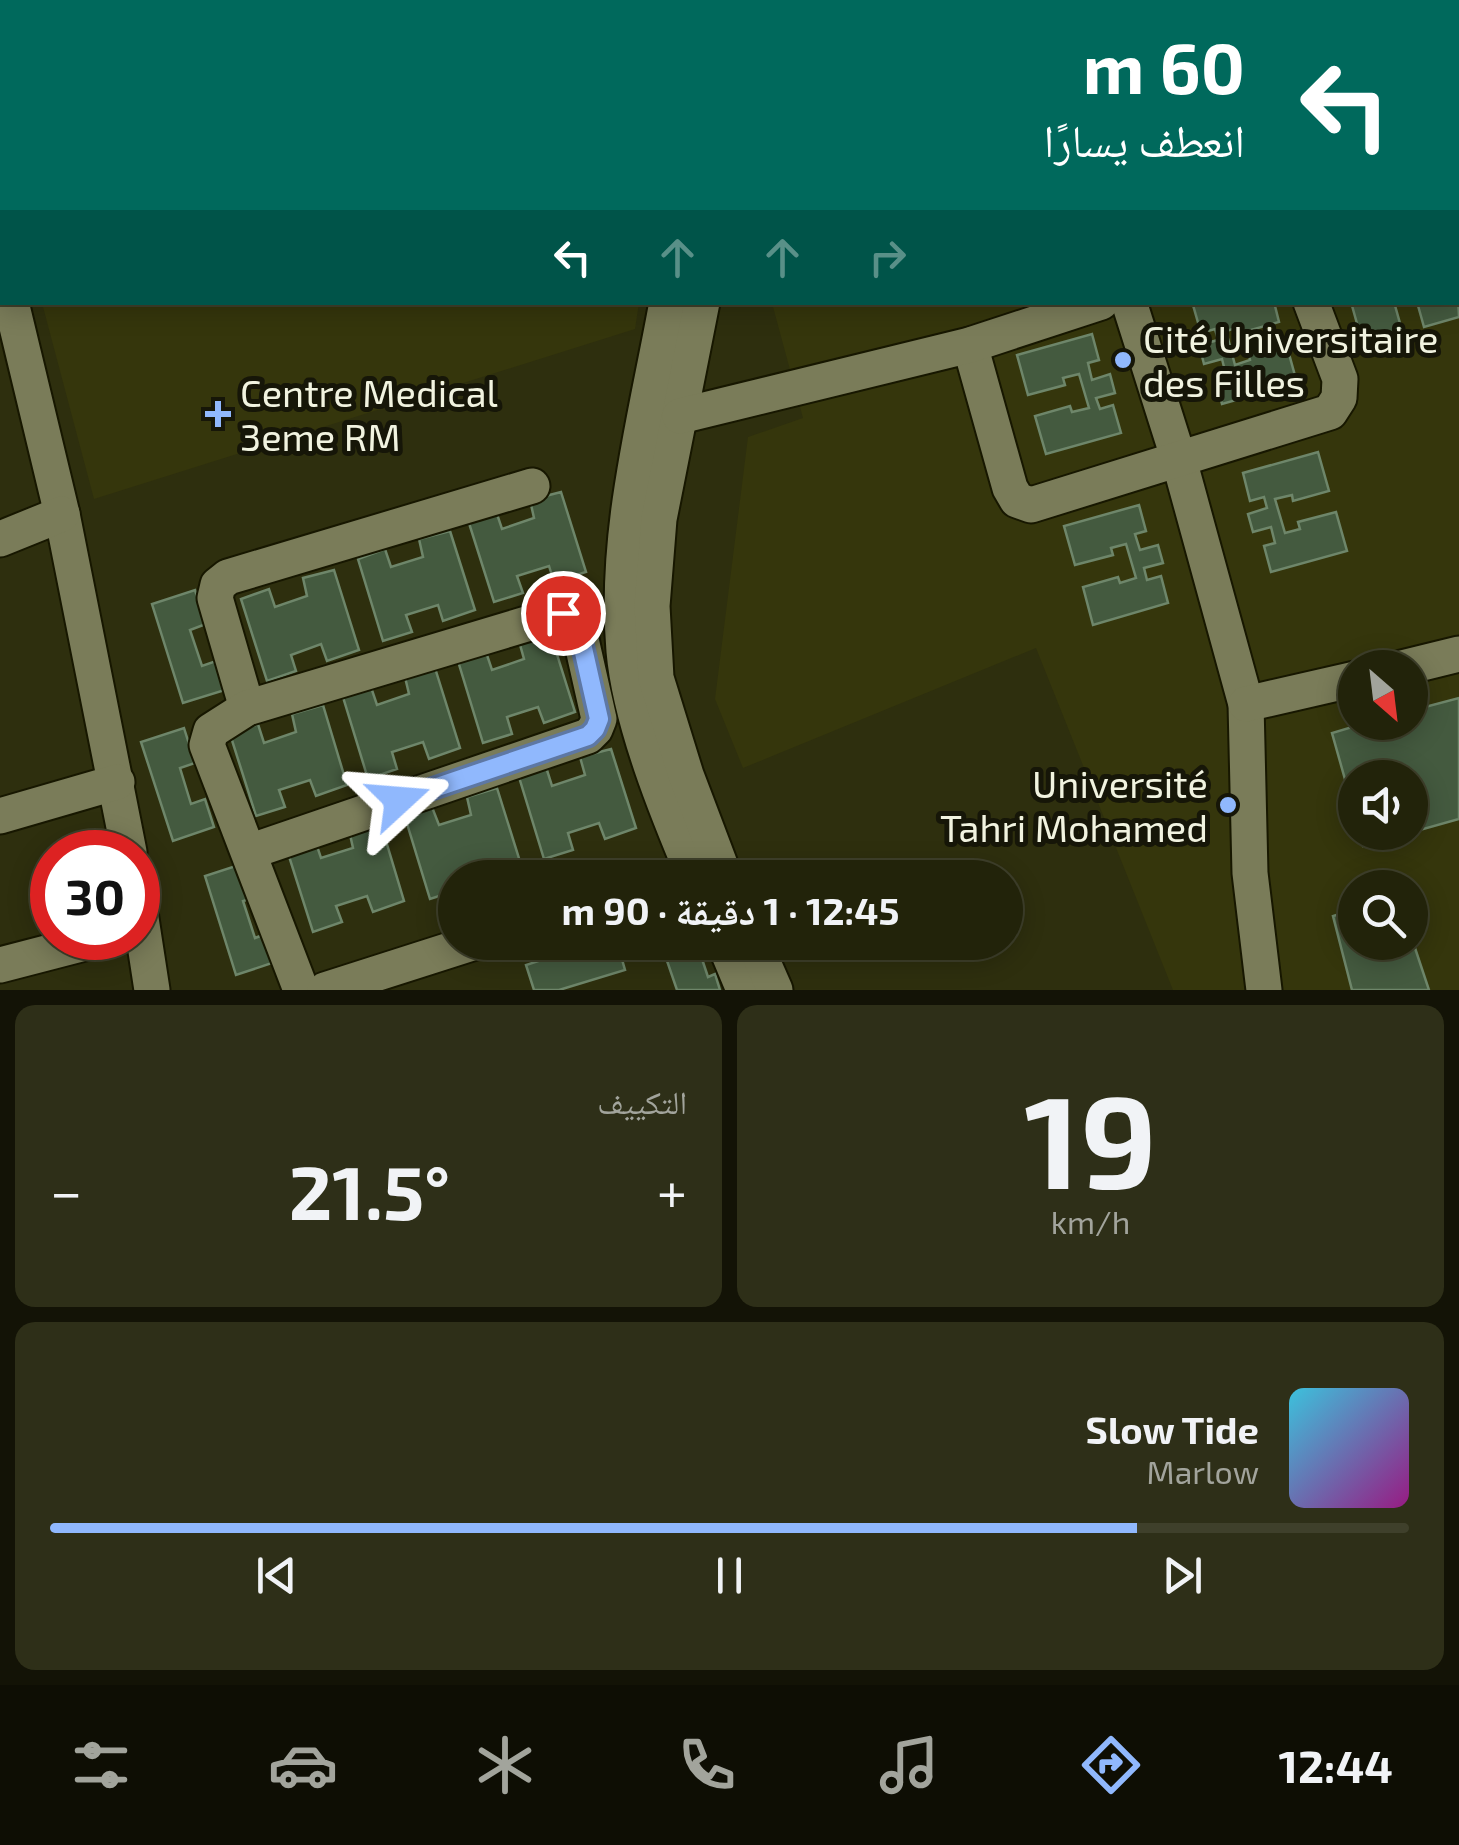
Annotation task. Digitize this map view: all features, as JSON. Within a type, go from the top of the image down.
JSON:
[{"type":"street","points":[[12,305],[15,378],[62,514],[125,830]]},
{"type":"street","points":[[666,305],[631,492],[621,577],[624,655],[636,713],[692,860]]},
{"type":"street","points":[[696,860],[686,775],[656,678],[652,606],[658,520],[701,305]]},
{"type":"street","points":[[680,416],[970,345],[1092,305]]},
{"type":"street","points":[[1131,305],[1179,460],[1246,704],[1250,873],[1264,990]]},
{"type":"street","points":[[970,345],[1010,488],[1017,500],[1032,505],[1330,412],[1339,398],[1340,379],[1312,305]]},
{"type":"street","points":[[247,708],[216,598],[218,585],[228,577],[532,486]]},
{"type":"street","points":[[0,539],[62,514]]},
{"type":"street","points":[[249,852],[588,736],[599,719],[578,626],[572,616],[563,613],[247,708],[211,731],[207,745],[301,990]]},
{"type":"street","points":[[1428,662],[1459,654]]},
{"type":"street","points":[[1246,704],[1338,682]]},
{"type":"street","points":[[0,816],[116,782]]},
{"type":"street","points":[[326,990],[438,954]]},
{"type":"street","points":[[0,966],[30,958]]},
{"type":"street","points":[[147,960],[152,990]]},
{"type":"street","points":[[732,960],[744,990]]},
{"type":"street","points":[[762,960],[775,990]]},
{"type":"shaded area","name":"Centre Medical 3eme RM","points":[[43,305],[639,305],[635,329],[94,499]]},
{"type":"shaded area","name":"Cité Universitaire des Filles","points":[[773,305],[1459,305],[1459,990],[1173,990],[1036,648],[743,768],[715,699],[748,437],[803,418]]},
{"type":"building","points":[[1193,305],[1275,305],[1279,322],[1244,332],[1242,326],[1226,331],[1235,365],[1250,360],[1249,354],[1286,343],[1297,383],[1222,404],[1215,378],[1226,375],[1222,359],[1204,364],[1199,345],[1218,340],[1215,329],[1201,333]]},
{"type":"building","points":[[1352,305],[1395,305],[1403,334],[1363,345]]},
{"type":"building","points":[[1418,305],[1458,305],[1459,317],[1424,327]]},
{"type":"building","points":[[1092,334],[1099,360],[1088,363],[1092,380],[1110,374],[1115,393],[1096,398],[1100,409],[1113,405],[1121,433],[1046,454],[1035,416],[1070,406],[1072,412],[1089,408],[1079,374],[1063,378],[1065,385],[1028,395],[1017,355]]},
{"type":"building","points":[[1318,452],[1329,491],[1293,501],[1292,495],[1275,499],[1285,533],[1300,529],[1298,522],[1336,512],[1347,551],[1271,572],[1264,546],[1275,543],[1271,527],[1253,532],[1248,514],[1267,508],[1264,497],[1250,501],[1243,473]]},
{"type":"building","points":[[561,492],[586,572],[554,582],[549,566],[517,576],[523,593],[494,602],[468,520],[496,511],[502,529],[534,518],[530,500]]},
{"type":"building","points":[[1139,505],[1146,531],[1135,534],[1140,550],[1158,545],[1163,563],[1144,568],[1147,580],[1161,576],[1168,603],[1093,625],[1083,587],[1118,577],[1120,583],[1136,578],[1126,544],[1111,548],[1113,555],[1075,565],[1064,526]]},
{"type":"building","points":[[450,531],[475,610],[443,621],[438,605],[406,615],[412,632],[383,641],[358,559],[385,549],[391,567],[423,557],[419,539]]},
{"type":"building","points":[[334,570],[359,650],[327,661],[321,644],[291,655],[296,671],[267,681],[241,599],[269,589],[275,607],[307,596],[303,578]]},
{"type":"building","points":[[195,590],[206,624],[190,630],[202,666],[216,661],[225,690],[183,703],[152,604]]},
{"type":"building","points":[[550,632],[575,712],[544,723],[538,707],[507,717],[512,734],[483,743],[458,661],[486,652],[492,670],[524,659],[519,641]]},
{"type":"building","points":[[435,668],[460,748],[429,759],[423,742],[392,752],[397,769],[368,779],[343,697],[371,687],[377,705],[409,694],[405,677]]},
{"type":"building","points":[[1459,698],[1459,819],[1428,828],[1428,760],[1340,760],[1332,733],[1338,731],[1338,740],[1428,740],[1428,706]]},
{"type":"building","points":[[323,705],[347,785],[316,796],[310,780],[279,790],[285,807],[256,816],[230,734],[258,724],[264,743],[296,732],[292,714]]},
{"type":"building","points":[[184,728],[195,763],[180,768],[191,804],[205,799],[214,827],[173,841],[141,742]]},
{"type":"building","points":[[611,749],[636,828],[605,839],[599,823],[568,833],[573,850],[544,859],[519,777],[546,767],[552,786],[585,775],[580,757]]},
{"type":"building","points":[[497,788],[520,860],[438,860],[438,896],[430,899],[405,817],[432,807],[439,825],[471,815],[467,797]]},
{"type":"building","points":[[380,821],[404,901],[373,912],[367,896],[336,906],[342,922],[313,932],[287,850],[315,840],[321,858],[353,848],[349,830]]},
{"type":"building","points":[[248,862],[259,896],[243,901],[255,938],[268,933],[278,961],[236,975],[205,876]]},
{"type":"building","points":[[541,960],[622,960],[625,970],[559,990],[534,990],[526,965]]},
{"type":"building","points":[[667,960],[702,960],[708,977],[715,974],[720,990],[677,990]]},
{"type":"building","points":[[1344,960],[1419,960],[1429,990],[1352,990]]},
{"type":"place","name":"Cité Universitaire des Filles","points":[[1123,360]]},
{"type":"place","name":"Centre Medical 3eme RM","points":[[218,414]]},
{"type":"place","name":"Université Tahri Mohamed","points":[[1228,805]]},
{"type":"route","points":[[399,800],[588,736],[595,729],[599,719],[578,626],[572,616],[563,613]]}]
